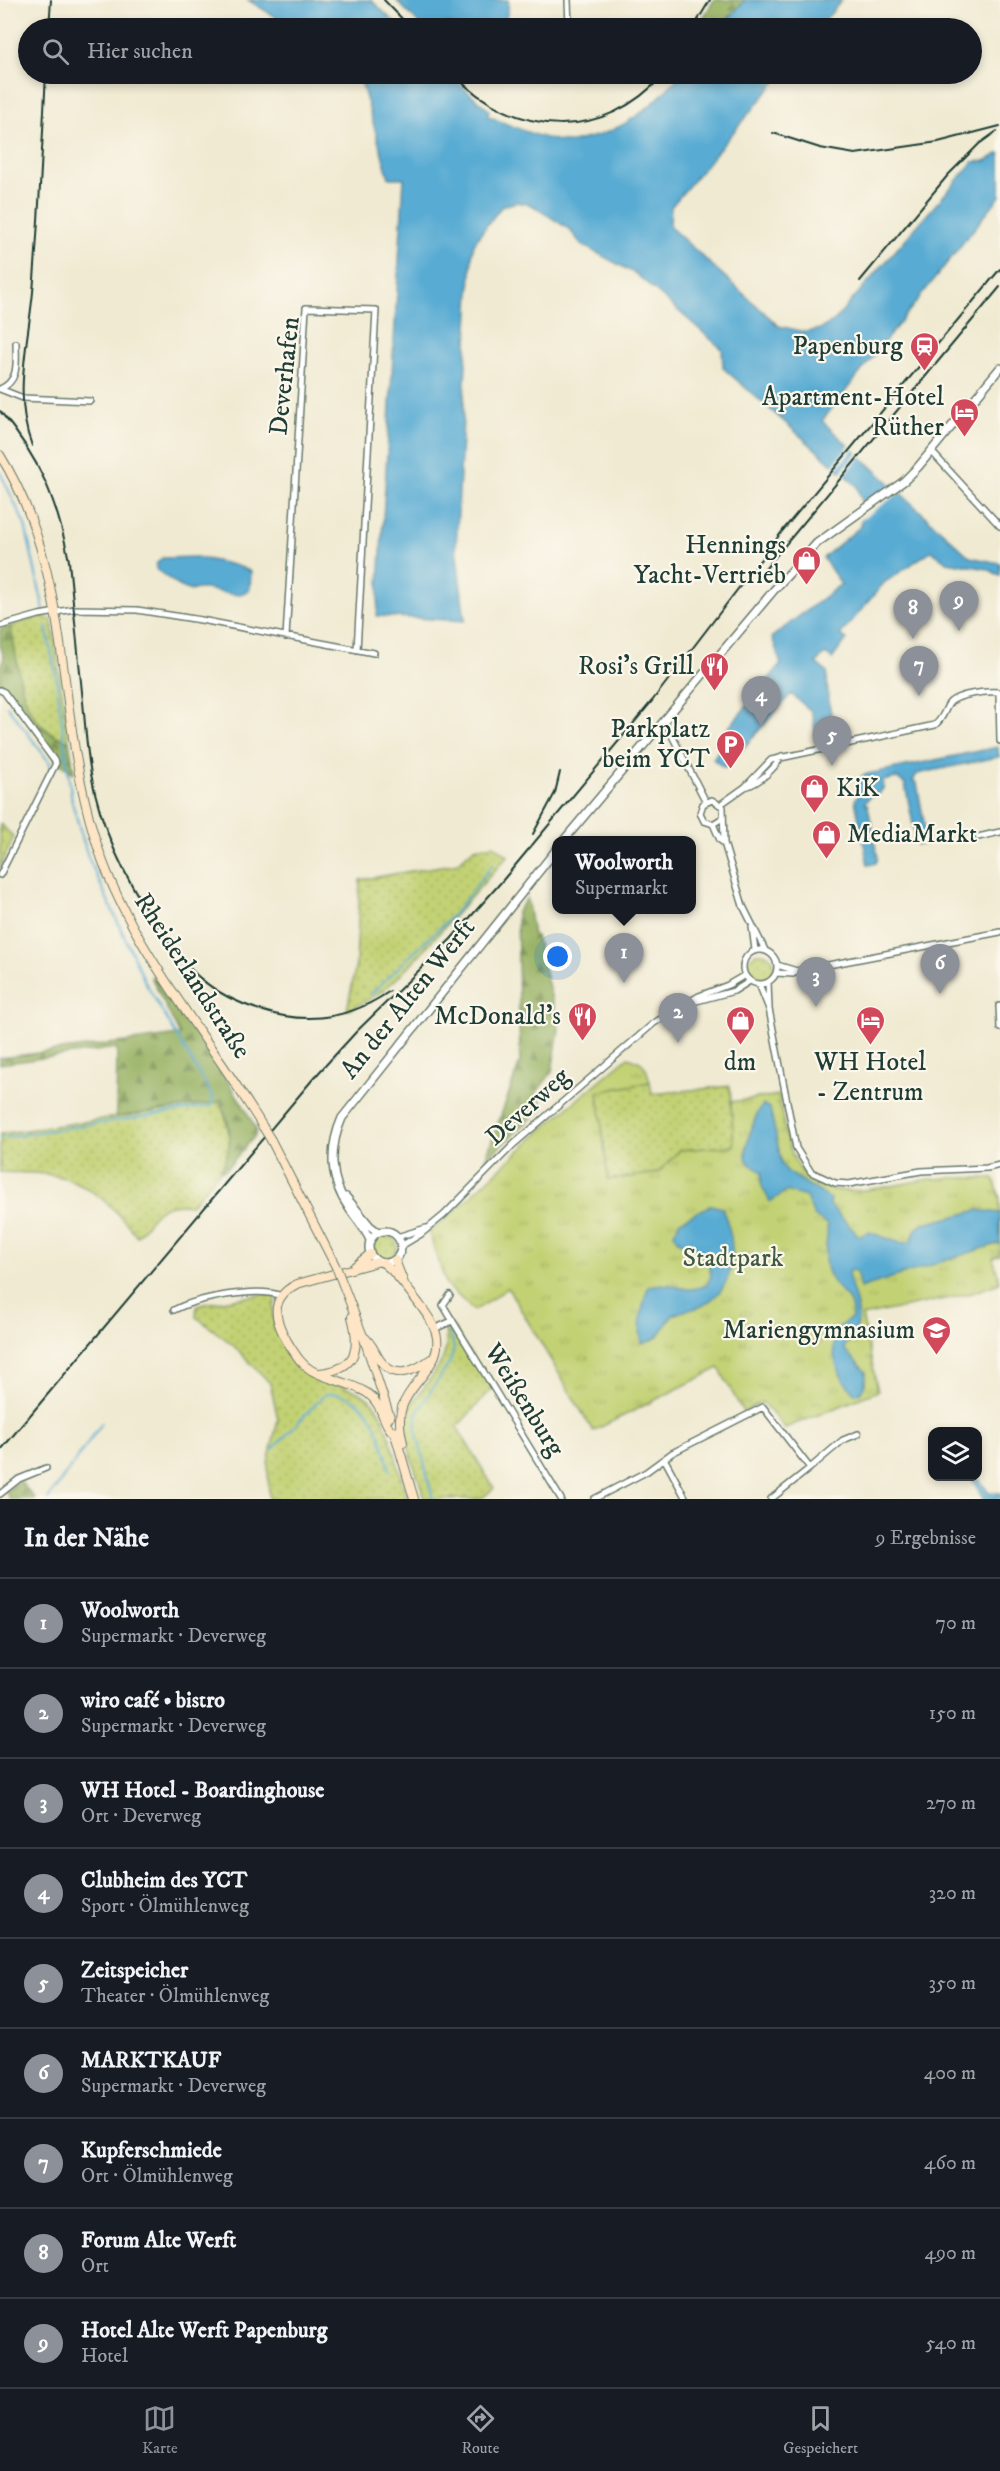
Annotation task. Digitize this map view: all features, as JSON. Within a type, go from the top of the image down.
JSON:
[{"type":"main road","name":"Rheiderlandstraße","points":[[0,455],[31,517],[51,582],[84,792],[93,834],[114,894],[146,950],[271,1140],[339,1273],[363,1336],[414,1499]]},
{"type":"main road","points":[[352,1268],[370,1254]]},
{"type":"main road","points":[[395,1260],[406,1287]]},
{"type":"main road","points":[[395,1434],[388,1429],[383,1412],[367,1394],[316,1373],[298,1359],[281,1332],[276,1310],[282,1296],[297,1284],[381,1262],[406,1287],[434,1329],[437,1343],[428,1369],[402,1407],[399,1424],[403,1444],[401,1454]]},
{"type":"main road","points":[[316,1373],[337,1370],[345,1366],[353,1357],[357,1342],[351,1316],[352,1307]]},
{"type":"main road","points":[[363,1336],[371,1342],[382,1363],[390,1370],[413,1371],[432,1358]]},
{"type":"street","points":[[568,0],[569,18]]},
{"type":"street","name":"Deverhafen","points":[[286,637],[306,308],[376,310],[357,650]]},
{"type":"street","points":[[0,389],[12,382],[15,376],[16,343]]},
{"type":"street","points":[[567,836],[781,582],[818,543],[904,482],[1000,368]]},
{"type":"street","points":[[0,389],[23,398],[90,401]]},
{"type":"street","points":[[931,451],[1000,526]]},
{"type":"street","points":[[0,626],[56,612],[98,608],[137,610],[374,653]]},
{"type":"street","points":[[0,690],[56,762],[0,875]]},
{"type":"street","points":[[721,804],[745,787],[762,766],[771,760],[935,725],[943,718],[948,703],[984,691],[999,692],[1000,741]]},
{"type":"street","points":[[664,720],[706,802]]},
{"type":"street","points":[[722,819],[713,824],[707,823],[701,816],[701,806],[712,800],[721,804],[724,812],[722,819],[726,838],[724,843]]},
{"type":"street","points":[[713,824],[720,840],[724,843],[754,937],[755,950]]},
{"type":"street","points":[[978,837],[1000,832]]},
{"type":"street","name":"An der Alten Werft","points":[[370,1240],[347,1206],[333,1173],[331,1153],[335,1133],[342,1118],[552,854]]},
{"type":"street","points":[[747,915],[765,950],[773,955],[777,965],[776,973],[768,982],[759,984],[750,981],[743,967],[745,959],[755,950],[765,950]]},
{"type":"street","points":[[776,973],[793,974],[797,971],[1000,932]]},
{"type":"street","points":[[777,965],[797,971]]},
{"type":"street","name":"Deverweg","points":[[401,1246],[421,1234],[444,1215],[514,1144],[654,1023],[699,996],[739,980],[745,975]]},
{"type":"street","name":"Deverweg","points":[[691,1002],[734,991],[750,981]]},
{"type":"street","points":[[768,982],[769,1009]]},
{"type":"street","points":[[759,984],[769,1009],[796,1148],[811,1172],[835,1183],[849,1184],[921,1171],[987,1168],[1000,1165]]},
{"type":"street","points":[[999,1006],[1000,1028]]},
{"type":"street","name":"An der Alten Werft","points":[[340,1190],[370,1226],[378,1232]]},
{"type":"street","name":"Deverweg","points":[[397,1237],[426,1228]]},
{"type":"street","points":[[388,1231],[397,1237],[401,1251],[395,1260],[381,1262],[370,1254],[370,1240],[378,1232],[388,1231]]},
{"type":"street","points":[[174,1310],[185,1304],[247,1294],[272,1292],[282,1296]]},
{"type":"street","name":"Weißenburg","points":[[450,1294],[443,1305],[561,1499]]},
{"type":"street","points":[[434,1329],[452,1321]]},
{"type":"street","points":[[594,1499],[646,1472],[672,1453],[763,1407],[810,1468]]},
{"type":"street","points":[[771,1499],[843,1440],[858,1434]]},
{"type":"street","points":[[665,1460],[686,1499]]},
{"type":"street","points":[[0,1494],[19,1479],[46,1468]]},
{"type":"green space","points":[[714,0],[745,0],[729,18],[703,18]]},
{"type":"green space","points":[[38,617],[46,617],[52,621],[69,741],[52,734],[39,723],[30,710],[19,678],[10,626]]},
{"type":"green space","points":[[10,626],[24,694],[30,709],[39,723],[51,734],[69,741],[74,773],[59,763],[4,690],[0,688],[0,666],[4,658],[0,645],[0,629]]},
{"type":"green space","points":[[0,824],[14,837],[0,868]]},
{"type":"green space","points":[[494,845],[508,856],[401,974],[371,999],[347,1010],[356,965],[360,880],[458,863],[474,848]]},
{"type":"green space","points":[[527,898],[533,935],[536,936],[559,1028],[552,1072],[536,1093],[544,1107],[485,1160],[520,1062],[517,912]]},
{"type":"green space","points":[[761,953],[770,957],[774,966],[770,975],[761,979],[752,975],[748,966],[752,957]]},
{"type":"green space","points":[[158,974],[243,1105],[257,1131],[225,1170],[221,1171],[230,1143],[230,1130],[220,1102],[116,1117],[117,1048],[0,1064],[0,1058],[180,1035],[151,977]]},
{"type":"green space","name":"Stadtpark","points":[[628,1057],[644,1065],[650,1082],[598,1092],[608,1180],[658,1173],[680,1150],[734,1146],[731,1102],[779,1095],[786,1134],[796,1162],[813,1182],[828,1188],[845,1191],[863,1190],[933,1179],[994,1178],[1000,1199],[1000,1255],[993,1258],[1000,1283],[969,1294],[862,1316],[878,1391],[785,1428],[762,1402],[743,1412],[719,1368],[593,1431],[508,1288],[474,1311],[446,1284],[429,1232],[547,1125]]},
{"type":"green space","points":[[650,1082],[652,1094],[730,1086],[734,1146],[680,1150],[658,1173],[608,1180],[598,1092]]},
{"type":"green space","points":[[220,1102],[229,1135],[229,1148],[221,1169],[191,1205],[180,1204],[165,1207],[154,1215],[137,1236],[100,1197],[77,1183],[46,1174],[0,1172],[0,1134]]},
{"type":"green space","points":[[385,1235],[390,1236],[396,1242],[396,1252],[390,1258],[385,1259],[380,1258],[374,1252],[373,1247],[374,1242],[380,1236]]},
{"type":"green space","points":[[264,1294],[276,1298],[273,1317],[276,1328],[301,1368],[316,1377],[351,1389],[374,1404],[389,1435],[407,1499],[269,1499],[268,1463],[278,1419],[270,1383],[232,1344],[196,1317],[197,1306]]},
{"type":"green space","points":[[452,1326],[493,1388],[457,1427],[494,1488],[481,1499],[425,1499],[406,1432],[408,1410],[442,1361],[446,1339],[444,1327]]},
{"type":"green space","points":[[20,1481],[35,1499],[9,1499],[6,1491]]},
{"type":"water","points":[[248,0],[371,0],[390,18],[277,18]]},
{"type":"water","points":[[396,0],[508,0],[505,18],[413,18]]},
{"type":"water","points":[[745,0],[842,0],[827,18],[729,18]]},
{"type":"water","points":[[362,84],[459,84],[489,110],[488,116],[536,135],[568,142],[599,135],[626,123],[650,106],[672,84],[774,84],[671,207],[670,227],[779,326],[805,332],[820,329],[833,322],[973,162],[985,161],[1000,153],[1000,196],[822,421],[970,557],[1000,563],[1000,576],[988,569],[947,562],[931,551],[884,583],[840,635],[847,639],[832,659],[825,654],[816,663],[827,672],[828,699],[836,735],[817,738],[811,711],[791,694],[727,767],[723,767],[713,759],[720,748],[716,743],[781,664],[772,637],[841,584],[823,558],[861,526],[862,502],[857,486],[723,368],[722,349],[636,274],[582,245],[569,229],[532,205],[517,202],[502,206],[474,244],[472,255],[456,547],[465,621],[377,616],[404,178],[389,178]]},
{"type":"water","points":[[197,557],[233,565],[251,572],[250,589],[236,594],[206,589],[191,591],[179,586],[156,569],[156,564],[162,558]]},
{"type":"water","points":[[998,747],[999,757],[917,774],[913,781],[917,783],[927,839],[925,844],[917,845],[905,784],[897,778],[882,781],[884,787],[878,795],[870,796],[865,803],[868,806],[878,858],[876,863],[868,865],[855,800],[860,791],[858,782],[863,775]]},
{"type":"water","points":[[763,1105],[770,1108],[782,1165],[788,1172],[831,1199],[830,1205],[859,1236],[870,1232],[900,1243],[911,1242],[916,1229],[921,1225],[978,1210],[1000,1213],[1000,1243],[860,1288],[856,1271],[850,1270],[848,1273],[858,1322],[855,1332],[844,1349],[866,1372],[865,1384],[860,1393],[856,1394],[848,1386],[834,1355],[836,1333],[852,1318],[852,1310],[848,1299],[833,1283],[827,1271],[825,1258],[827,1225],[814,1216],[806,1197],[786,1191],[770,1202],[761,1184],[762,1172],[751,1165],[746,1158],[751,1128]]},
{"type":"water","points":[[711,1205],[722,1208],[731,1235],[732,1262],[723,1287],[702,1306],[675,1314],[660,1335],[642,1343],[640,1322],[648,1287],[662,1284],[689,1289],[707,1285],[711,1275],[704,1254],[679,1241],[674,1233],[680,1221]]},
{"type":"water","points":[[973,1481],[980,1481],[989,1493],[1000,1493],[1000,1499],[983,1499]]},
{"type":"pier","points":[[851,444],[855,447],[835,470],[831,467]]},
{"type":"pier","points":[[859,451],[862,454],[843,477],[839,474]]},
{"type":"pier","points":[[894,484],[902,491],[858,522],[859,508]]},
{"type":"waterway","points":[[0,472],[25,525],[44,610]]},
{"type":"waterway","points":[[0,1138],[212,1106],[213,1097],[146,984],[88,857],[72,802],[56,676],[46,626]]},
{"type":"waterway","points":[[7,706],[50,763],[50,769]]},
{"type":"waterway","points":[[371,994],[455,913],[493,864]]},
{"type":"waterway","points":[[433,1499],[415,1425],[418,1411],[450,1362],[454,1348],[449,1329]]},
{"type":"waterway","points":[[273,1449],[324,1395],[336,1394],[347,1397],[366,1409],[381,1437],[390,1470]]},
{"type":"waterway","points":[[48,1499],[102,1423]]},
{"type":"railway","points":[[50,18],[51,0]]},
{"type":"railway","points":[[384,0],[401,18]]},
{"type":"railway","points":[[699,18],[710,0]]},
{"type":"railway","points":[[32,446],[26,427],[23,389],[35,265],[45,84]]},
{"type":"railway","points":[[465,84],[504,111],[531,120],[559,124],[587,121],[614,112],[640,96],[653,84]]},
{"type":"railway","points":[[773,133],[820,148],[855,154],[938,142],[1000,126]]},
{"type":"railway","points":[[860,281],[948,175],[979,144],[997,131]]},
{"type":"railway","points":[[0,1451],[313,1079],[357,1031],[451,939],[503,880],[652,701],[784,529],[1000,269]]},
{"type":"railway","points":[[756,580],[1000,287]]},
{"type":"railway","points":[[0,411],[36,463],[59,519],[69,561],[88,754],[95,794],[116,854],[135,891],[158,927],[179,956],[213,988],[242,1004],[277,1015],[327,1017],[359,1008],[390,991]]},
{"type":"railway","points":[[533,834],[555,793],[560,772]]},
{"type":"place","name":"Papenburg","points":[[924,372]]},
{"type":"place","name":"Apartment-Hotel Rüther","points":[[965,438]]},
{"type":"place","name":"Hennings Yacht-Vertrieb","points":[[807,586]]},
{"type":"place","name":"Hotel Alte Werft Papenburg","points":[[959,631]]},
{"type":"place","name":"Forum Alte Werft","points":[[913,639]]},
{"type":"place","name":"Rosi's Grill","points":[[715,692]]},
{"type":"place","name":"Kupferschmiede","points":[[919,696]]},
{"type":"place","name":"Clubheim des YCT","points":[[761,726]]},
{"type":"place","name":"Zeitspeicher","points":[[832,766]]},
{"type":"place","name":"Parkplatz beim YCT","points":[[731,770]]},
{"type":"place","name":"KiK","points":[[815,814]]},
{"type":"place","name":"MediaMarkt","points":[[826,860]]},
{"type":"place","name":"Woolworth","points":[[624,983]]},
{"type":"place","name":"MARKTKAUF","points":[[940,994]]},
{"type":"place","name":"WH Hotel - Boardinghouse","points":[[816,1007]]},
{"type":"place","name":"McDonald's","points":[[582,1042]]},
{"type":"place","name":"wiro café • bistro","points":[[678,1043]]},
{"type":"place","name":"dm","points":[[740,1046]]},
{"type":"place","name":"WH Hotel - Zentrum","points":[[870,1046]]},
{"type":"place","name":"Mariengymnasium","points":[[936,1356]]}]
